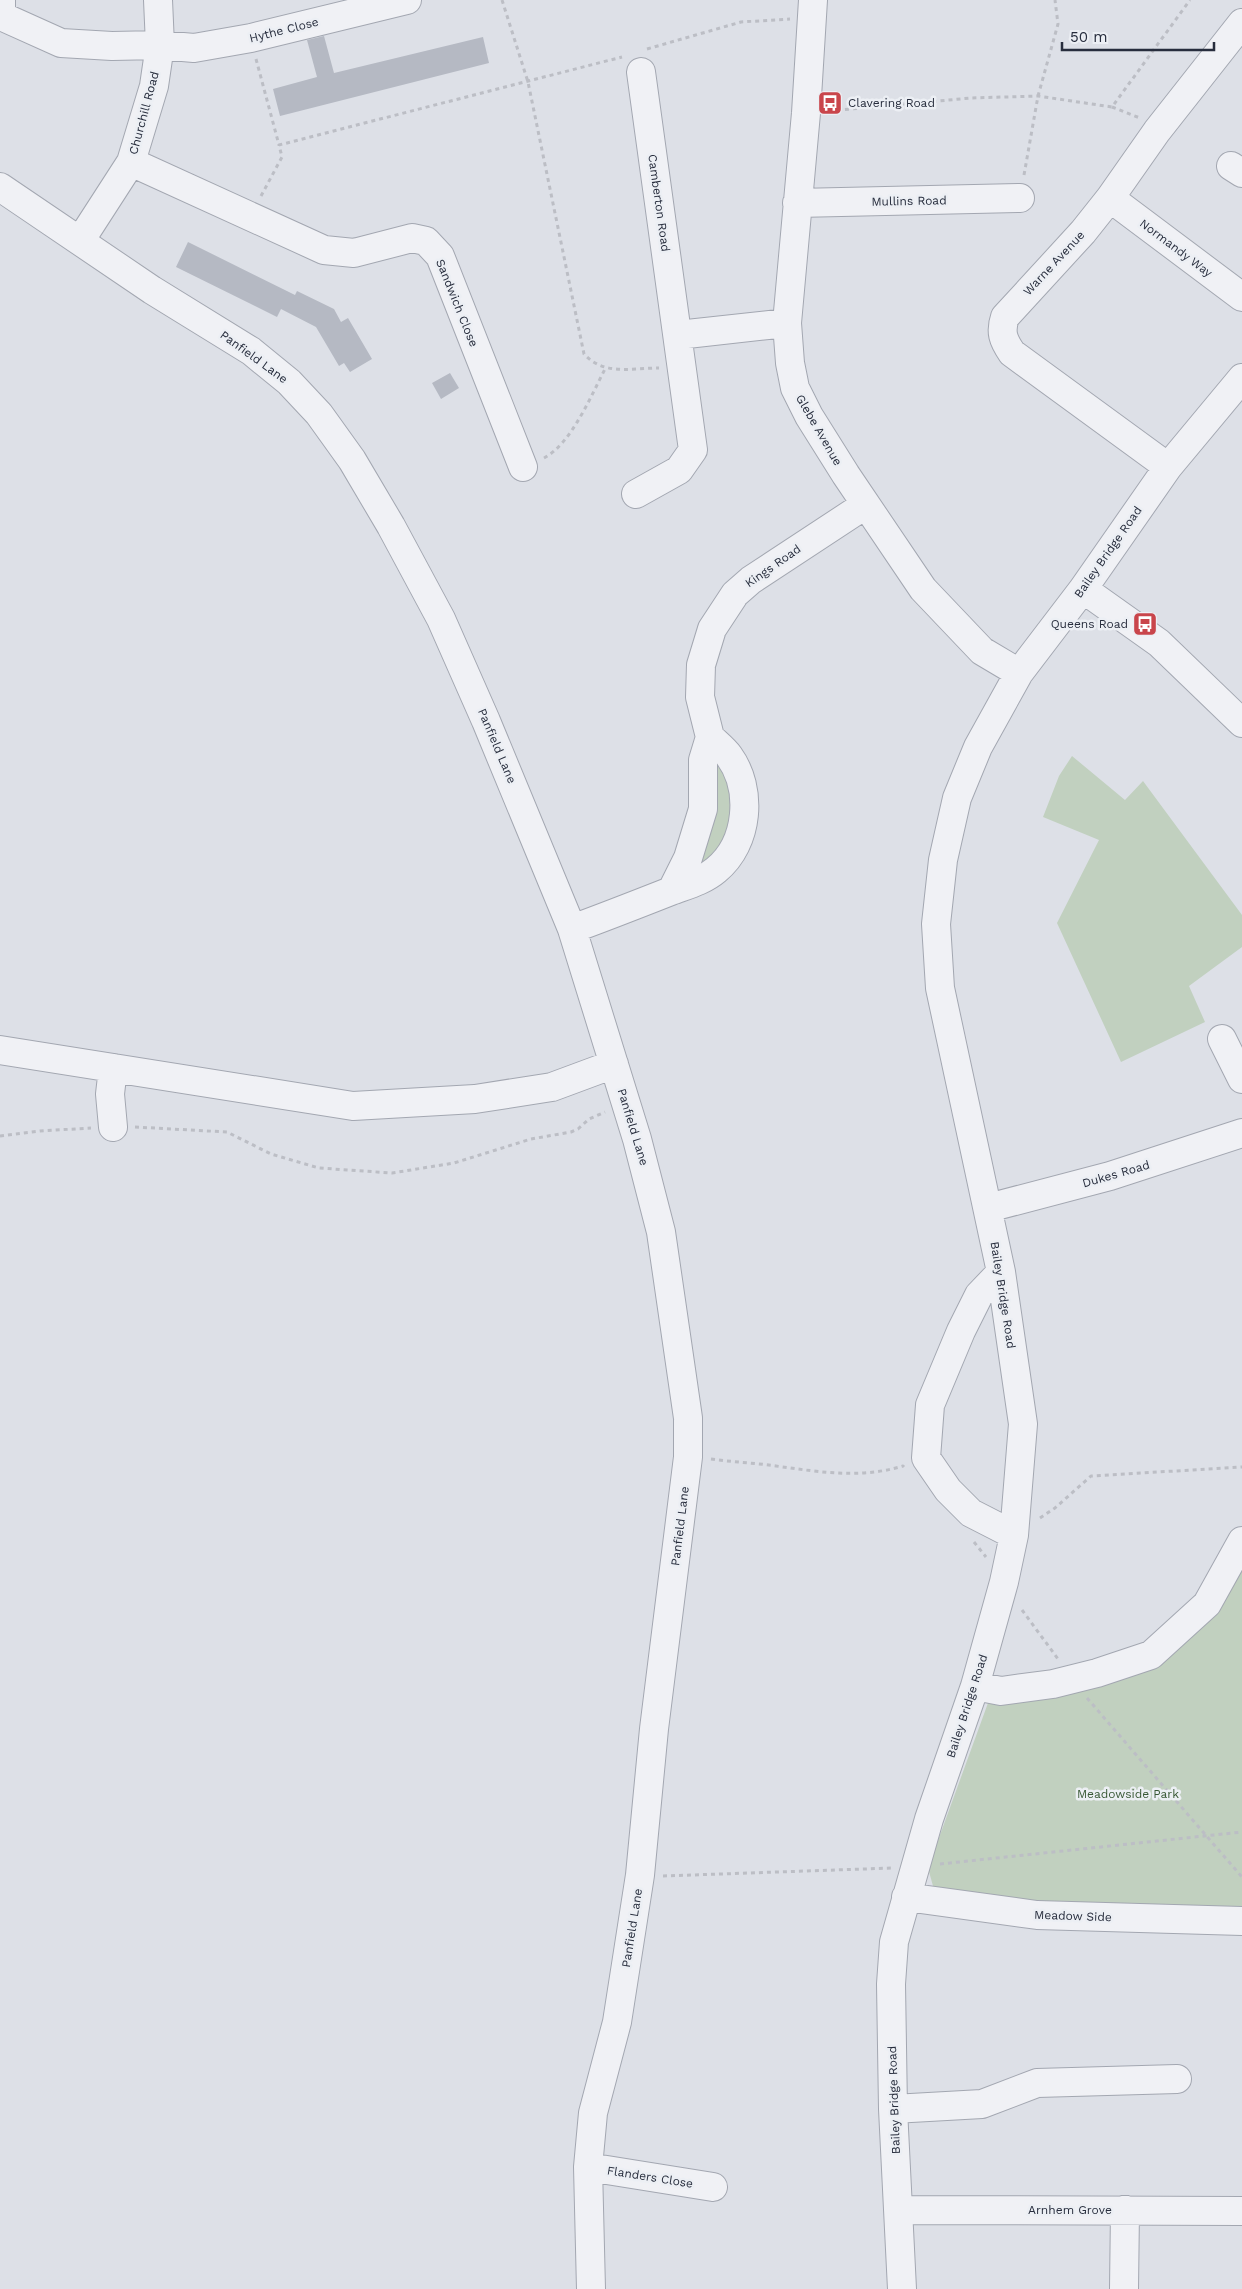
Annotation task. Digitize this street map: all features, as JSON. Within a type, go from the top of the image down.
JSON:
[{"type":"street","name":"Hythe Close","points":[[1,0],[1,16],[62,44],[160,45],[194,48],[251,38],[407,0]]},
{"type":"street","name":"Churchill Road","points":[[80,241],[131,162],[154,86],[160,45],[158,0]]},
{"type":"street","name":"Glebe Avenue","points":[[813,9],[806,113],[787,323],[790,363],[795,388],[809,416],[865,505],[923,589],[982,651],[1019,673]]},
{"type":"street","name":"Warne Avenue","points":[[1168,468],[1012,353],[1004,340],[1001,329],[1004,317],[1084,232],[1157,132],[1242,23]]},
{"type":"street","name":"Camberton Road","points":[[636,60],[678,335],[693,450],[680,470],[636,494]]},
{"type":"street","name":"Sandwich Close","points":[[131,162],[303,242],[336,252],[354,253],[412,238],[426,241],[440,256],[523,467]]},
{"type":"street","name":"Panfield Lane","points":[[0,187],[251,351],[289,382],[319,414],[352,460],[441,619],[486,721],[572,928],[625,1102],[661,1232],[688,1418],[688,1457],[654,1729],[640,1875],[618,2022],[593,2113],[588,2167],[591,2289]]},
{"type":"street","name":"Mullins Road","points":[[797,203],[1020,198]]},
{"type":"street","name":"Normandy Way","points":[[1110,198],[1242,297]]},
{"type":"street","points":[[678,335],[787,323]]},
{"type":"street","name":"Bailey Bridge Road","points":[[902,2289],[893,2108],[891,1984],[894,1942],[928,1818],[975,1686],[999,1602],[1014,1535],[1023,1424],[1001,1272],[940,988],[936,924],[943,860],[957,798],[978,747],[1019,673],[1083,589],[1168,468],[1242,378]]},
{"type":"street","name":"Kings Road","points":[[710,737],[700,697],[702,666],[712,630],[723,611],[751,580],[865,505]]},
{"type":"street","points":[[1083,589],[1159,643],[1242,723]]},
{"type":"street","points":[[572,928],[697,882],[717,870],[731,852],[742,831],[743,789],[729,755],[710,737],[703,760],[704,810],[688,858],[672,890]]},
{"type":"street","points":[[1222,1039],[1242,1080]]},
{"type":"street","points":[[0,1050],[353,1106],[475,1099],[552,1087],[614,1064]]},
{"type":"street","points":[[113,1068],[110,1094],[113,1127]]},
{"type":"street","name":"Dukes Road","points":[[988,1208],[1110,1176],[1241,1137]]},
{"type":"street","points":[[1001,1272],[980,1295],[961,1332],[930,1405],[926,1458],[948,1490],[971,1513],[1014,1535]]},
{"type":"street","points":[[975,1686],[1001,1691],[1053,1684],[1097,1673],[1150,1655],[1207,1604],[1242,1541]]},
{"type":"street","name":"Meadow Side","points":[[906,1897],[1037,1915],[1242,1921]]},
{"type":"street","points":[[893,2108],[982,2104],[1037,2083],[1177,2079]]},
{"type":"street","name":"Flanders Close","points":[[588,2167],[713,2187]]},
{"type":"street","name":"Arnhem Grove","points":[[898,2210],[1242,2211]]},
{"type":"street","points":[[1124,2289],[1125,2210]]},
{"type":"path","points":[[502,0],[528,82],[584,354],[593,364],[605,369],[682,367]]},
{"type":"path","points":[[1020,198],[1038,96],[1058,24],[1055,0]]},
{"type":"path","points":[[806,113],[971,98],[1038,96],[1112,107],[1190,0]]},
{"type":"path","points":[[279,145],[528,82],[636,60],[741,22],[813,9]]},
{"type":"path","points":[[249,216],[282,157],[251,38]]},
{"type":"path","points":[[523,467],[546,457],[560,445],[580,415],[605,369]]},
{"type":"path","points":[[0,1136],[40,1131],[162,1126],[227,1132],[271,1154],[319,1168],[392,1173],[454,1164],[531,1139],[571,1132],[596,1115],[625,1102]]},
{"type":"path","points":[[1014,1535],[1055,1508],[1091,1476],[1242,1468]]},
{"type":"green space","points":[[1072,756],[1125,800],[1143,781],[1242,915],[1242,947],[1189,986],[1205,1022],[1121,1062],[1057,923],[1099,840],[1043,817],[1059,776]]},
{"type":"green space","points":[[721,759],[737,810],[710,868],[692,863],[708,768]]},
{"type":"green space","name":"Meadowside Park","points":[[1242,1557],[1242,1912],[1038,1906],[949,1894],[933,1886],[928,1868],[988,1703],[1056,1693],[1100,1683]]},
{"type":"building","points":[[324,36],[334,73],[483,37],[489,63],[280,116],[273,89],[317,77],[307,40]]},
{"type":"building","points":[[188,242],[295,295],[297,291],[334,309],[341,322],[348,318],[372,359],[350,372],[344,363],[339,366],[316,327],[281,309],[277,317],[176,267]]},
{"type":"building","points":[[450,373],[459,388],[441,399],[432,383]]},
{"type":"place","name":"Clavering Road","points":[[830,103]]},
{"type":"place","name":"Queens Road","points":[[1145,624]]}]
